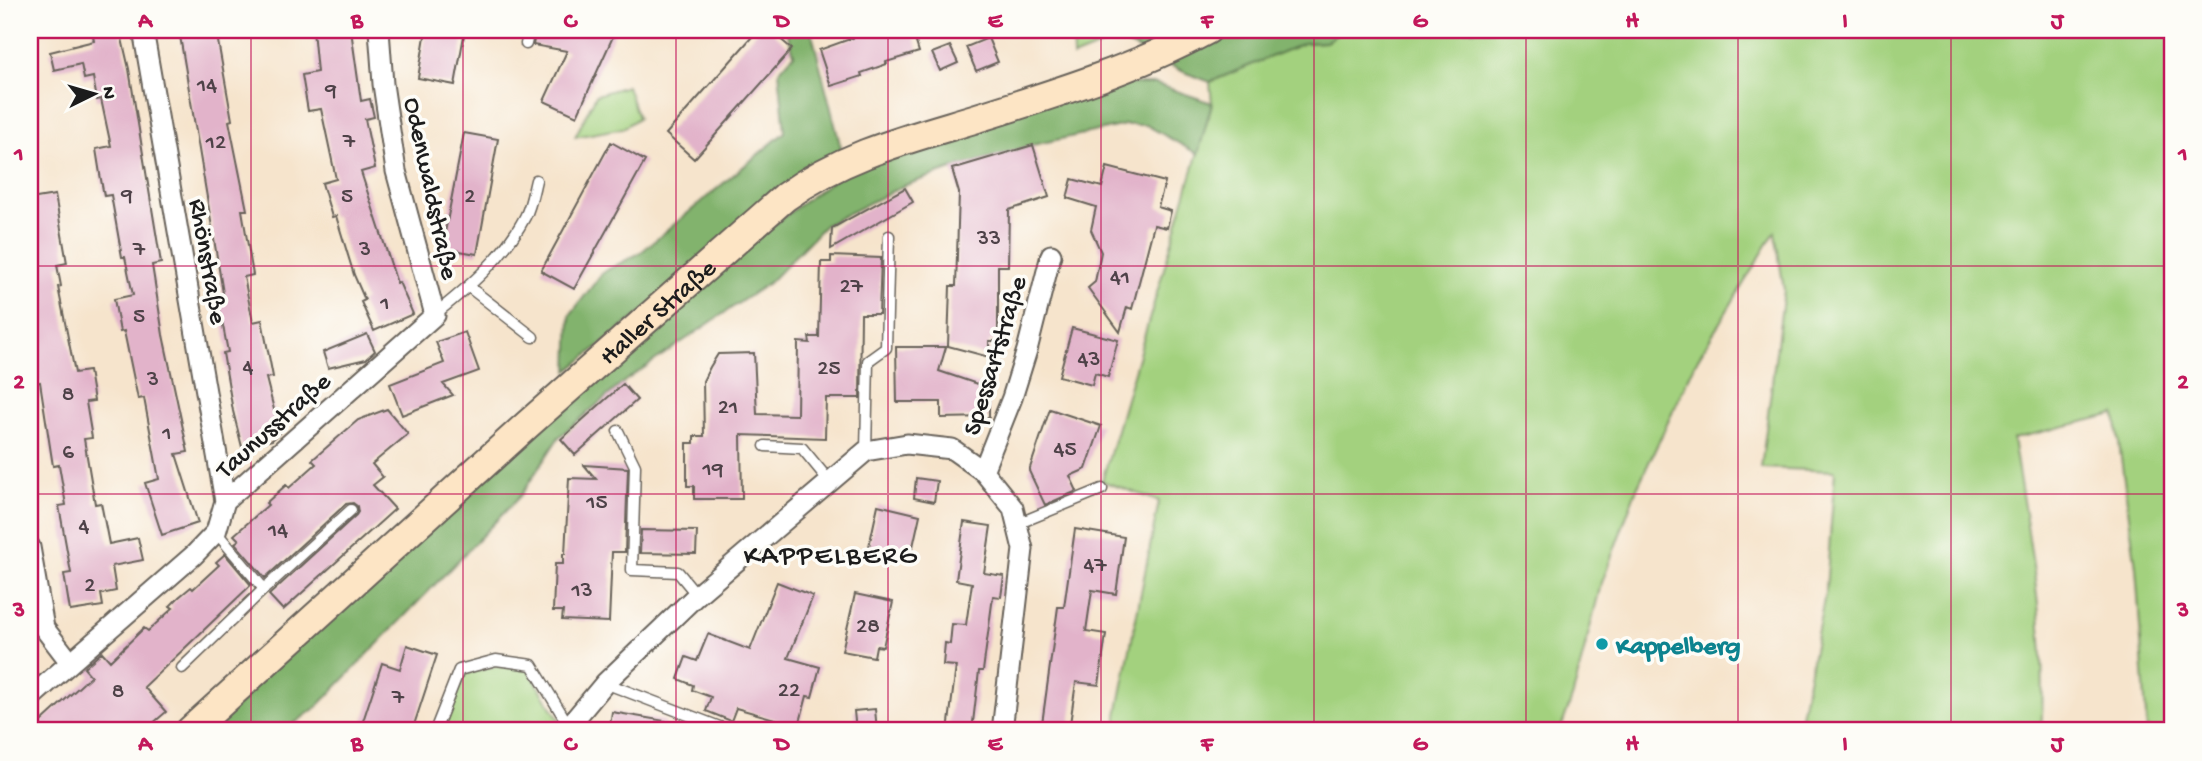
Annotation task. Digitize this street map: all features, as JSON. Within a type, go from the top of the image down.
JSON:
[{"type":"main road","name":"Haller Straße","points":[[190,731],[527,425],[785,197],[809,180],[856,156],[1125,69],[1207,30]]},
{"type":"street","name":"Rhönstraße","points":[[143,30],[225,501]]},
{"type":"street","name":"Odenwaldstraße","points":[[379,30],[383,84],[396,171],[435,315]]},
{"type":"street","name":"Spessartstraße","points":[[984,471],[1027,350],[1051,255]]},
{"type":"street","name":"Taunusstraße","points":[[30,698],[194,555],[216,532],[225,501],[435,315]]},
{"type":"street","name":"Spessartstraße","points":[[567,729],[605,683],[697,595],[830,482],[866,452],[907,444],[953,449],[984,471],[1013,508],[1023,549],[1002,731]]},
{"type":"street","points":[[30,547],[44,628],[70,662]]},
{"type":"lane","points":[[526,44],[529,30]]},
{"type":"lane","name":"Taunusstraße","points":[[435,315],[469,287],[499,255],[526,216],[536,180]]},
{"type":"lane","points":[[866,452],[868,361],[886,348],[889,236]]},
{"type":"lane","points":[[469,287],[533,337]]},
{"type":"lane","points":[[618,432],[635,466],[632,570],[678,572],[697,595]]},
{"type":"lane","points":[[765,446],[802,448],[830,482]]},
{"type":"lane","points":[[1017,524],[1102,489]]},
{"type":"lane","points":[[182,668],[351,510]]},
{"type":"lane","points":[[216,532],[264,589]]},
{"type":"lane","points":[[435,731],[459,670],[496,660],[533,665],[567,729]]},
{"type":"lane","points":[[605,683],[730,731]]},
{"type":"green space","points":[[786,30],[811,30],[842,152],[568,371],[570,315],[603,272],[640,253],[785,132],[779,71],[794,54]]},
{"type":"green space","points":[[1072,30],[1130,30],[1117,39],[1073,57]]},
{"type":"green space","points":[[1131,30],[1342,30],[1326,42],[1304,43],[1210,82],[1117,39]]},
{"type":"green space","points":[[1342,30],[2172,30],[2172,731],[2147,731],[2136,567],[2115,414],[2013,439],[2040,621],[2043,694],[2041,731],[1798,731],[1826,589],[1835,471],[1761,468],[1784,290],[1775,232],[1697,360],[1637,488],[1600,588],[1573,695],[1560,731],[1117,731],[1117,715],[1159,501],[1102,481],[1212,104],[1210,82],[1304,43],[1326,42]]},
{"type":"green space","points":[[1105,84],[1156,84],[1212,103],[1198,154],[1146,125],[1125,125],[1033,145],[952,169],[903,186],[825,225],[771,281],[625,381],[559,437],[521,495],[318,706],[284,731],[199,731],[769,228],[853,165]]},
{"type":"green space","points":[[627,86],[638,118],[623,128],[575,137],[596,95]]},
{"type":"green space","points":[[496,666],[528,669],[562,724],[558,731],[441,731],[464,674]]},
{"type":"building","points":[[92,30],[120,30],[129,69],[161,263],[152,265],[163,335],[188,452],[176,454],[198,523],[162,535],[145,483],[159,479],[144,398],[138,399],[124,331],[120,332],[114,299],[133,295],[125,257],[122,257],[111,195],[104,196],[100,174],[96,149],[111,146],[101,99],[97,100],[93,77],[84,79],[81,64],[54,70],[50,52],[94,41]]},
{"type":"building","points":[[179,30],[216,30],[232,120],[229,121],[247,210],[242,210],[253,275],[244,277],[253,322],[262,320],[273,377],[266,378],[280,433],[272,440],[242,447],[223,353],[228,352],[218,300],[224,299]]},
{"type":"building","points":[[313,30],[351,30],[361,101],[370,99],[374,117],[365,119],[375,168],[361,172],[397,283],[399,282],[413,314],[374,331],[361,302],[365,300],[354,275],[336,216],[332,217],[322,183],[336,179],[321,109],[308,111],[302,75],[317,72]]},
{"type":"building","points":[[426,30],[465,30],[455,85],[418,78]]},
{"type":"building","points":[[536,30],[616,30],[577,116],[544,101],[567,51],[533,45]]},
{"type":"building","points":[[758,30],[770,30],[792,49],[694,159],[666,134]]},
{"type":"building","points":[[875,30],[912,30],[919,52],[886,62],[887,64],[861,73],[862,76],[831,86],[819,50]]},
{"type":"building","points":[[988,38],[998,62],[976,71],[966,47]]},
{"type":"building","points":[[950,46],[958,63],[940,71],[932,53]]},
{"type":"building","points":[[464,133],[498,139],[477,254],[442,248]]},
{"type":"building","points":[[611,142],[645,161],[574,289],[541,271]]},
{"type":"building","points":[[1033,145],[1049,197],[1009,210],[1008,266],[998,266],[998,341],[989,341],[989,357],[948,346],[950,286],[956,286],[959,193],[952,169]]},
{"type":"building","points":[[1107,167],[1165,182],[1158,207],[1171,211],[1167,228],[1154,225],[1132,309],[1127,307],[1120,332],[1088,288],[1095,282],[1101,252],[1091,230],[1096,207],[1067,198],[1072,179],[1102,187]]},
{"type":"building","points":[[905,188],[913,202],[831,249],[832,228]]},
{"type":"building","points":[[55,195],[67,263],[57,265],[61,286],[58,287],[75,373],[89,371],[94,401],[86,402],[92,438],[84,439],[95,504],[101,503],[109,544],[138,538],[143,560],[112,566],[116,591],[101,594],[103,606],[70,611],[64,574],[71,573],[59,506],[66,505],[59,465],[53,466],[40,382],[33,383],[30,366],[37,364],[30,326],[30,199]]},
{"type":"building","points":[[831,256],[881,258],[879,314],[861,314],[860,398],[826,398],[825,438],[741,435],[742,499],[694,499],[694,486],[687,486],[687,443],[694,443],[694,436],[704,436],[703,381],[710,367],[718,354],[754,353],[757,414],[797,415],[798,342],[810,343],[809,337],[819,337],[821,262],[831,262]]},
{"type":"building","points":[[1072,328],[1118,340],[1108,377],[1095,373],[1092,385],[1059,376]]},
{"type":"building","points":[[465,332],[479,371],[443,384],[453,395],[402,415],[390,384],[444,363],[436,342]]},
{"type":"building","points":[[367,334],[375,351],[366,359],[328,368],[323,352]]},
{"type":"building","points":[[896,347],[946,347],[939,371],[989,388],[989,417],[941,418],[941,402],[897,402]]},
{"type":"building","points":[[623,384],[637,400],[575,455],[561,439]]},
{"type":"building","points":[[387,409],[408,434],[372,464],[383,477],[373,485],[395,509],[283,610],[269,595],[356,515],[357,506],[353,503],[346,504],[265,578],[235,543],[239,540],[234,535],[286,485],[289,488],[316,464],[312,460],[358,420]]},
{"type":"building","points":[[1050,409],[1101,426],[1086,469],[1070,476],[1077,491],[1045,505],[1029,471]]},
{"type":"building","points":[[584,465],[628,468],[625,552],[612,552],[609,622],[562,620],[563,611],[553,611],[555,564],[563,564],[565,554],[569,478],[596,479]]},
{"type":"building","points":[[916,478],[937,481],[934,502],[914,498]]},
{"type":"building","points":[[878,505],[920,515],[910,560],[868,551]]},
{"type":"building","points":[[964,522],[991,526],[984,573],[1004,576],[1001,597],[993,596],[983,671],[979,671],[972,731],[948,731],[956,666],[943,665],[945,643],[950,644],[952,624],[966,625],[972,583],[956,580]]},
{"type":"building","points":[[1075,529],[1124,537],[1116,594],[1092,590],[1086,631],[1106,634],[1099,685],[1076,682],[1069,731],[1041,731],[1058,607],[1064,607]]},
{"type":"building","points":[[641,530],[697,531],[696,554],[640,553]]},
{"type":"building","points":[[225,554],[251,585],[144,687],[166,712],[144,731],[31,731],[91,676],[84,668],[102,652],[110,661],[144,628],[148,631],[173,608],[170,606],[179,597],[191,587],[193,589],[219,565],[216,562]]},
{"type":"building","points":[[777,582],[813,596],[788,658],[820,667],[812,697],[807,696],[799,726],[736,708],[731,721],[706,711],[711,697],[692,690],[693,685],[678,679],[686,657],[697,661],[708,634],[750,650]]},
{"type":"building","points":[[855,594],[893,602],[883,647],[876,646],[874,657],[842,651]]},
{"type":"building","points":[[407,645],[437,655],[412,731],[394,731],[363,721],[382,663],[400,669]]},
{"type":"building","points":[[875,709],[877,731],[856,731],[854,711]]},
{"type":"building","points":[[612,712],[665,721],[664,731],[609,731]]},
{"type":"place","name":"Kappelberg","points":[[1602,644]]},
{"type":"district","name":"KAPPELBERG","points":[[831,553]]}]
